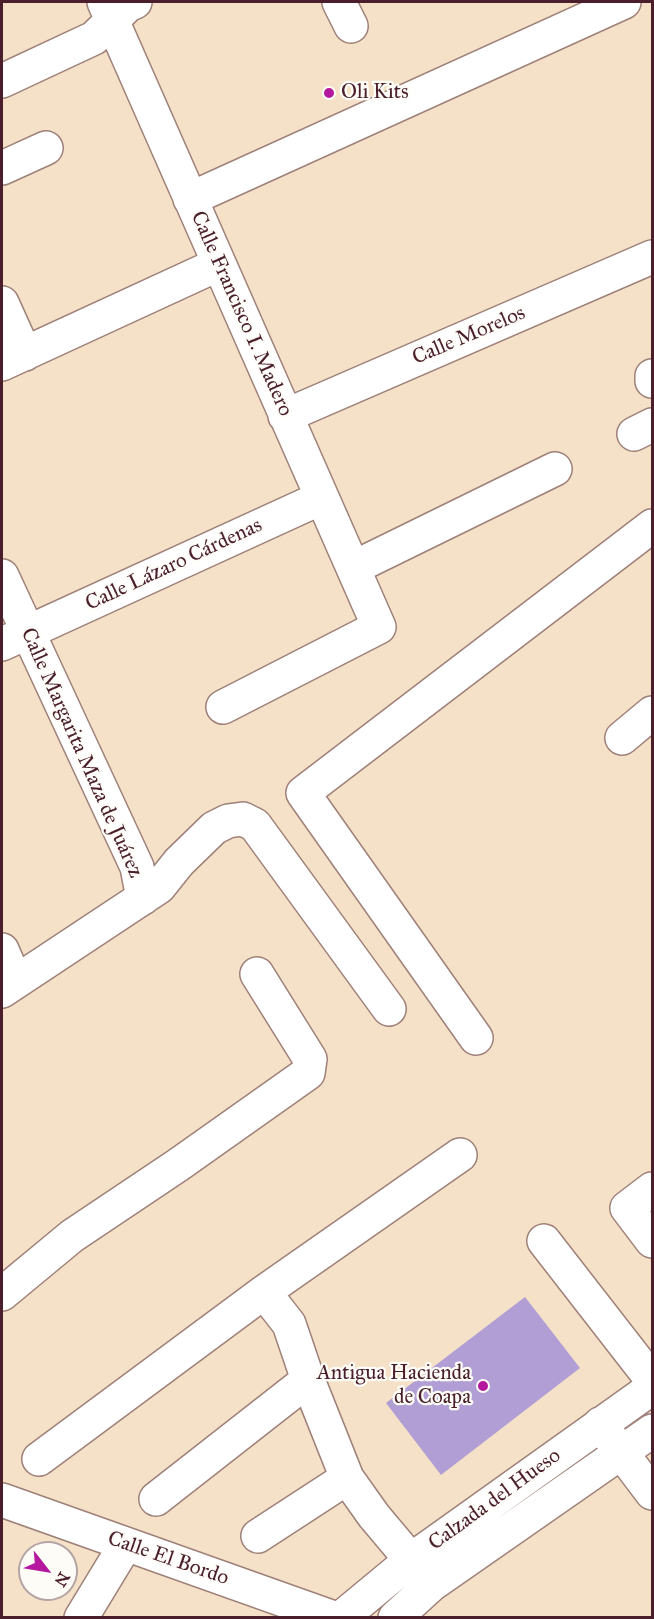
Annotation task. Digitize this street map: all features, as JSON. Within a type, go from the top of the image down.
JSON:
[{"type":"street","points":[[190,199],[614,4]]},
{"type":"street","points":[[2,81],[94,38],[117,8]]},
{"type":"street","name":"Calle Francisco I. Madero","points":[[117,8],[190,199],[379,627],[223,707]]},
{"type":"street","points":[[2,168],[46,148]]},
{"type":"street","name":"Calle Morelos","points":[[285,416],[652,257]]},
{"type":"street","points":[[2,303],[13,359],[219,264]]},
{"type":"street","points":[[652,376],[652,381]]},
{"type":"street","points":[[353,568],[555,469]]},
{"type":"street","name":"Calle Lázaro Cárdenas","points":[[14,638],[321,498]]},
{"type":"street","points":[[476,1038],[303,793],[652,526]]},
{"type":"street","name":"Calle Margarita Maza de Juárez","points":[[2,576],[14,638],[137,867],[143,898]]},
{"type":"street","points":[[622,738],[652,713]]},
{"type":"street","points":[[2,950],[8,986],[159,887],[178,862],[213,828],[228,821],[243,819],[255,825],[389,1009]]},
{"type":"street","points":[[2,1294],[72,1236],[178,1166],[308,1073],[310,1059],[256,974]]},
{"type":"street","points":[[39,1459],[264,1292],[459,1155]]},
{"type":"street","points":[[652,1189],[627,1208],[652,1241]]},
{"type":"street","points":[[544,1241],[652,1380]]},
{"type":"street","points":[[264,1292],[289,1324],[308,1380],[347,1478],[374,1516],[411,1560]]},
{"type":"street","points":[[156,1499],[308,1380]]},
{"type":"street","name":"Calzada del Hueso","points":[[342,1617],[411,1560],[652,1388]]},
{"type":"street","points":[[600,1424],[652,1493]]},
{"type":"street","name":"Calzada del Hueso","points":[[395,1617],[431,1585],[652,1431]]},
{"type":"street","points":[[258,1536],[347,1478]]},
{"type":"street","name":"Calle El Bordo","points":[[2,1500],[334,1617]]},
{"type":"street","points":[[81,1617],[126,1544]]},
{"type":"building","name":"Antigua Hacienda de Coapa","points":[[525,1297],[580,1368],[441,1475],[386,1403]]},
{"type":"place","name":"Oli Kits","points":[[329,93]]},
{"type":"place","name":"Antigua Hacienda de Coapa","points":[[483,1386]]}]
